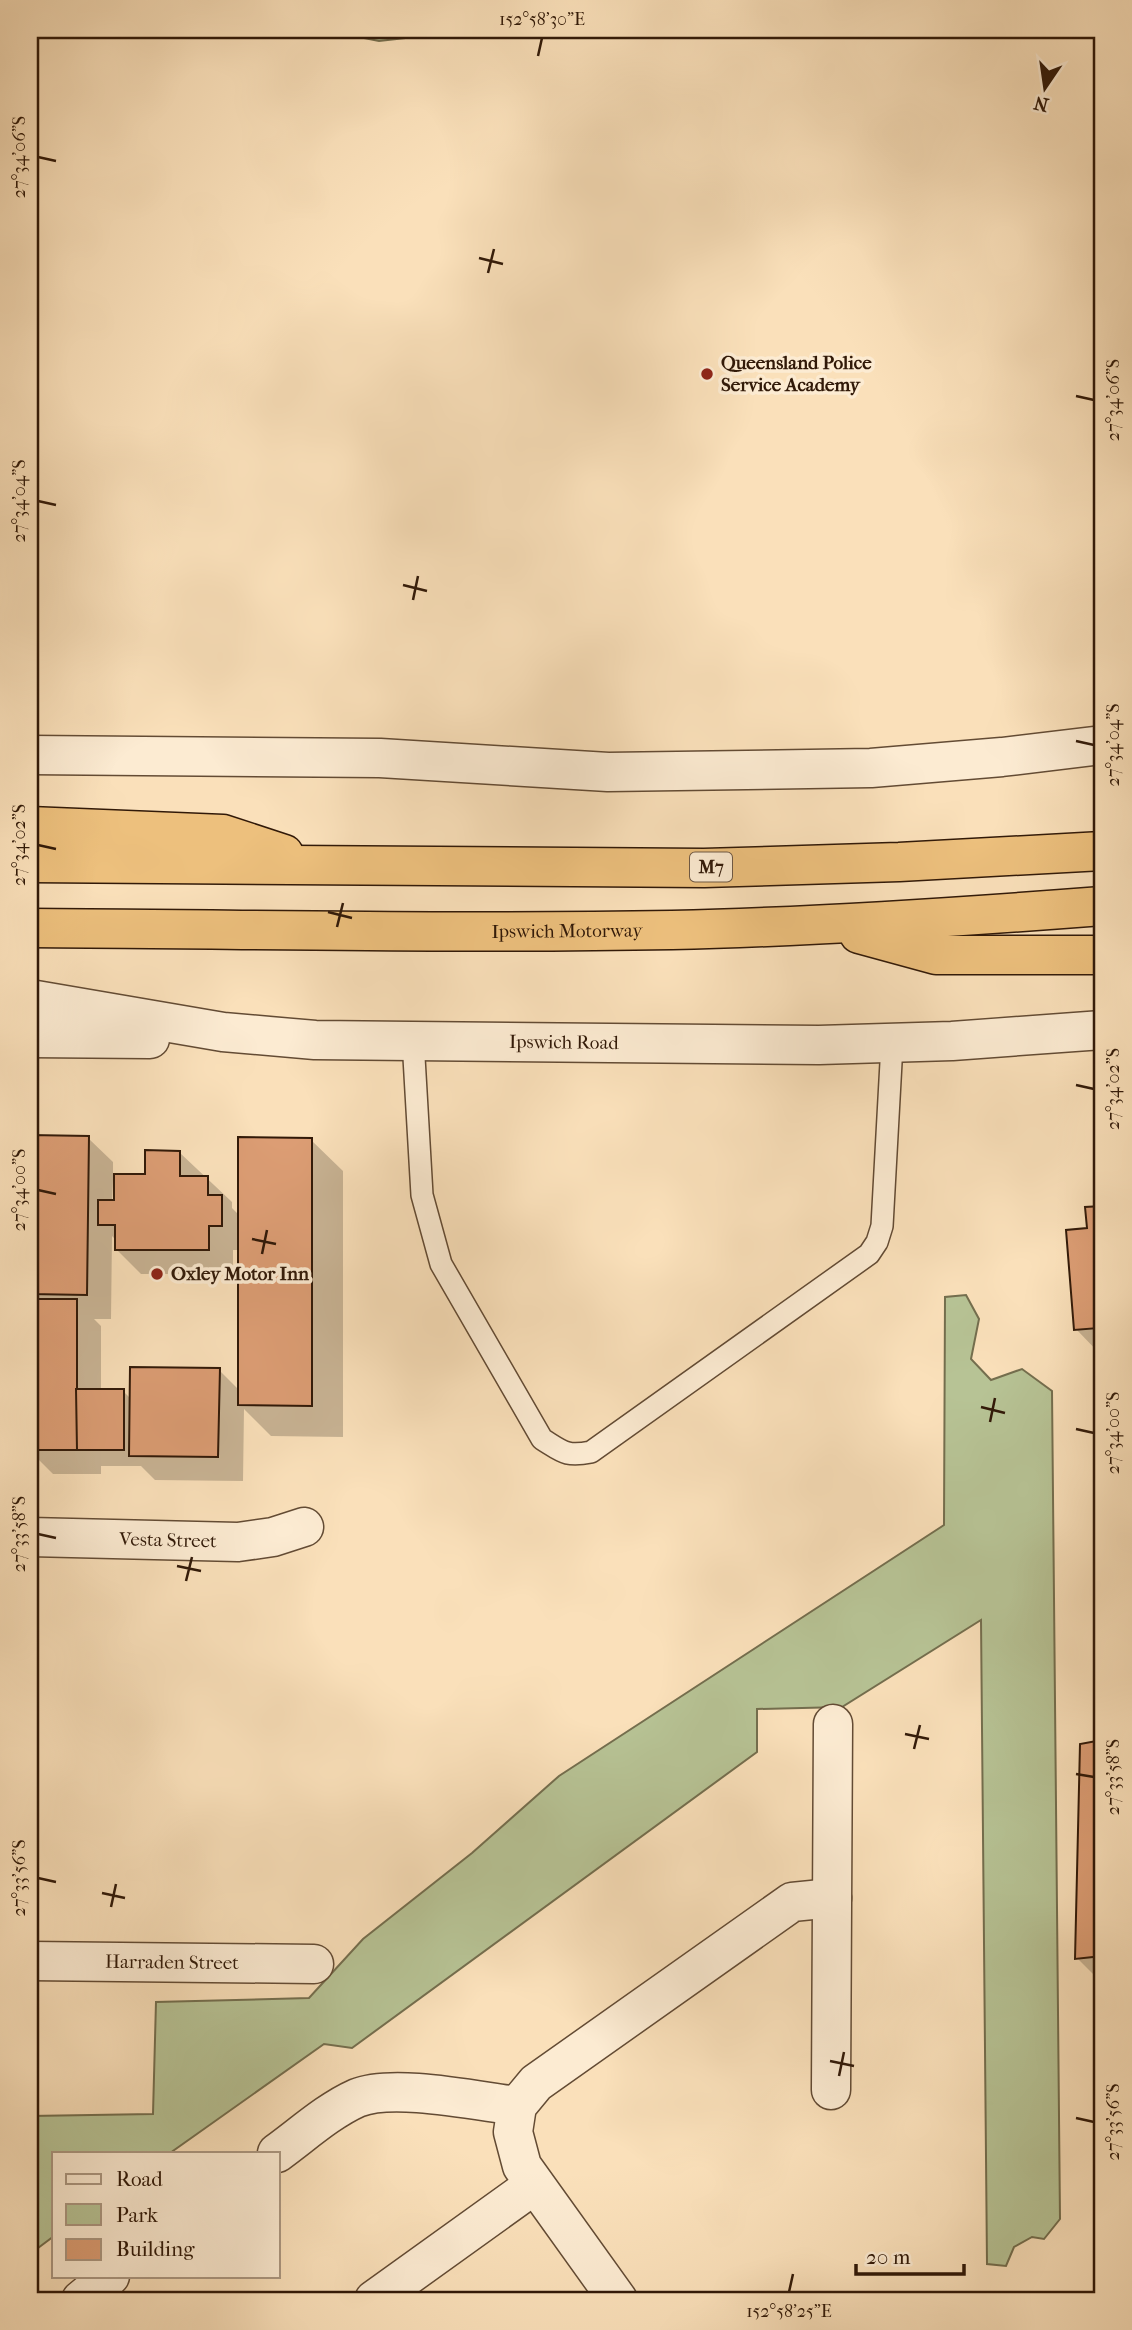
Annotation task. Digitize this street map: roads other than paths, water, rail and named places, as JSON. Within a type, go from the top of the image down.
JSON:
[{"type":"highway","points":[[30,826],[223,834],[319,866]]},
{"type":"highway","name":"M7","points":[[30,863],[704,868],[899,862],[1102,851]]},
{"type":"highway","name":"Ipswich Motorway","points":[[30,928],[559,932],[914,920],[1102,905]]},
{"type":"highway","points":[[822,924],[936,956],[1102,955]]},
{"type":"street","points":[[30,755],[380,758],[608,772],[871,768],[1102,745]]},
{"type":"street","name":"Ipswich Road","points":[[30,999],[223,1032],[316,1040],[819,1045],[892,1044],[1102,1030]]},
{"type":"street","points":[[30,1038],[316,1040]]},
{"type":"street","name":"Vesta Street","points":[[30,1537],[238,1542],[273,1537],[304,1527]]},
{"type":"street","points":[[831,2090],[833,1724]]},
{"type":"street","points":[[618,2300],[522,2166],[513,2132],[517,2106],[536,2083],[792,1902],[832,1898]]},
{"type":"street","name":"Harraden Street","points":[[30,1961],[314,1964]]},
{"type":"street","points":[[278,2152],[336,2110],[358,2098],[378,2092],[401,2092],[517,2106]]},
{"type":"street","points":[[374,2300],[534,2185]]},
{"type":"street","points":[[81,2300],[108,2278]]},
{"type":"lane","points":[[413,1040],[422,1195],[441,1264],[542,1439],[574,1455],[592,1451],[869,1254],[877,1242],[882,1226],[892,1044]]},
{"type":"place","name":"Queensland Police Service Academy","points":[[707,374]]},
{"type":"place","name":"Oxley Motor Inn","points":[[157,1274]]}]
